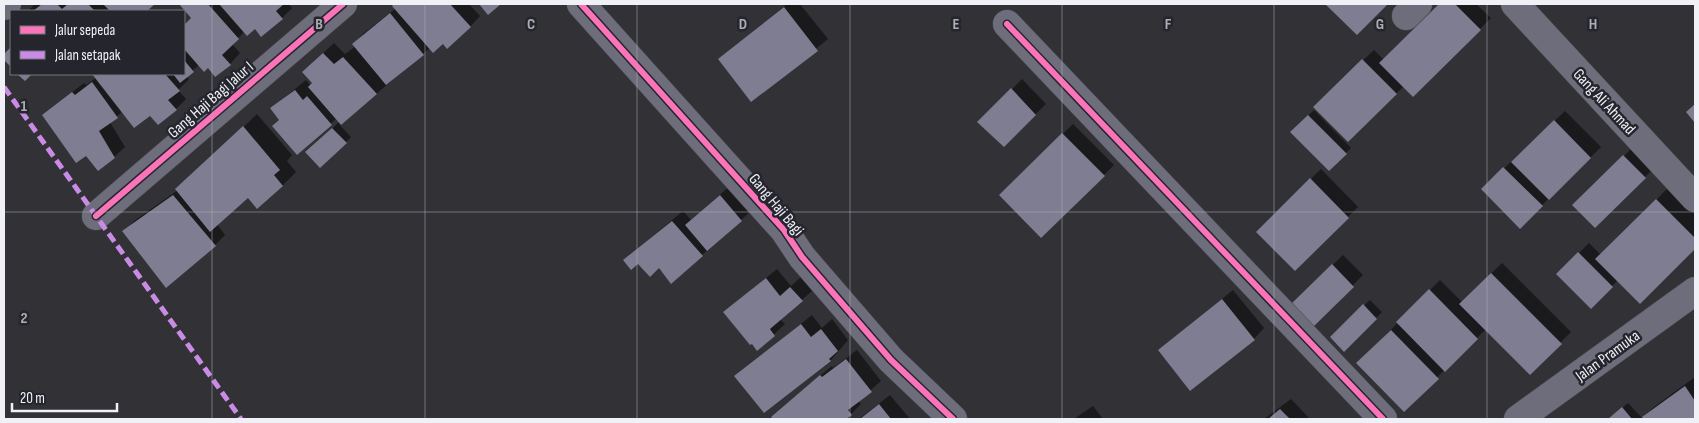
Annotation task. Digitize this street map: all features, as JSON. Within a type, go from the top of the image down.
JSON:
[{"type":"street","name":"Gang Haji Bagi Jalur I","points":[[96,216],[343,4]]},
{"type":"street","name":"Gang Haji Bagi","points":[[581,4],[784,230],[802,257],[891,360],[953,419]]},
{"type":"street","name":"Gang Ali Ahmad","points":[[1515,4],[1695,198]]},
{"type":"street","points":[[1007,24],[1383,419]]},
{"type":"street","name":"Jalan Pramuka","points":[[1518,419],[1695,291]]},
{"type":"building","points":[[42,4],[57,4],[62,9],[68,4],[88,4],[94,10],[34,10]]},
{"type":"building","points":[[103,4],[155,4],[148,10],[109,10]]},
{"type":"building","points":[[179,4],[208,4],[239,39],[222,55],[231,65],[215,77],[208,68],[204,72],[185,50],[185,24],[191,18]]},
{"type":"building","points":[[219,4],[284,4],[276,11],[283,19],[261,37],[255,29],[247,36]]},
{"type":"building","points":[[394,4],[450,4],[471,27],[447,49],[443,44],[433,53],[392,6]]},
{"type":"building","points":[[479,4],[501,4],[488,15]]},
{"type":"building","points":[[1325,4],[1388,4],[1357,35]]},
{"type":"building","points":[[1439,4],[1455,4],[1481,30],[1413,97],[1379,63]]},
{"type":"building","points":[[784,7],[818,51],[751,102],[718,59]]},
{"type":"building","points":[[390,13],[424,55],[386,85],[352,44]]},
{"type":"building","points":[[10,48],[10,66],[4,60],[4,54]]},
{"type":"building","points":[[323,53],[334,64],[343,57],[377,94],[341,125],[308,87],[312,83],[302,72]]},
{"type":"building","points":[[1362,59],[1397,94],[1348,142],[1313,107]]},
{"type":"building","points":[[185,61],[194,72],[180,83],[174,75],[185,75]]},
{"type":"building","points":[[18,75],[31,75],[25,81]]},
{"type":"building","points":[[93,75],[166,75],[180,91],[168,100],[177,110],[158,125],[150,116],[134,128]]},
{"type":"building","points":[[92,82],[118,118],[99,131],[115,158],[98,171],[86,156],[76,163],[42,115],[72,92],[75,95]]},
{"type":"building","points":[[1011,88],[1036,115],[1004,147],[977,122]]},
{"type":"building","points":[[295,90],[303,100],[307,96],[332,125],[297,155],[272,126],[279,120],[270,108]]},
{"type":"building","points":[[1695,104],[1695,123],[1686,112]]},
{"type":"building","points":[[1308,115],[1347,154],[1329,171],[1290,132]]},
{"type":"building","points":[[1554,120],[1591,158],[1549,200],[1511,162]]},
{"type":"building","points":[[243,126],[280,170],[274,175],[283,186],[257,209],[248,198],[210,232],[175,189]]},
{"type":"building","points":[[332,128],[347,143],[320,168],[305,152]]},
{"type":"building","points":[[1062,133],[1105,176],[1041,238],[999,195]]},
{"type":"building","points":[[1623,155],[1646,178],[1595,228],[1572,205]]},
{"type":"building","points":[[1503,167],[1543,206],[1520,229],[1481,189]]},
{"type":"building","points":[[1310,178],[1349,218],[1295,271],[1256,232]]},
{"type":"building","points":[[173,195],[216,246],[166,288],[122,231]]},
{"type":"building","points":[[720,195],[742,221],[707,251],[685,225]]},
{"type":"building","points":[[1656,199],[1695,238],[1695,249],[1640,304],[1595,259]]},
{"type":"building","points":[[672,221],[703,256],[671,284],[659,268],[650,277],[638,264],[631,270],[623,260]]},
{"type":"building","points":[[1578,252],[1613,287],[1591,309],[1556,274]]},
{"type":"building","points":[[1332,264],[1354,287],[1313,327],[1291,304]]},
{"type":"building","points":[[1491,273],[1562,344],[1530,375],[1459,304]]},
{"type":"building","points":[[766,278],[780,296],[790,287],[803,301],[770,329],[775,336],[757,351],[723,312]]},
{"type":"building","points":[[1429,289],[1478,339],[1445,372],[1396,322]]},
{"type":"building","points":[[1222,299],[1255,340],[1190,391],[1158,350]]},
{"type":"building","points":[[1363,304],[1377,319],[1344,352],[1330,337]]},
{"type":"building","points":[[801,324],[811,337],[821,329],[838,351],[829,359],[831,361],[764,413],[734,376]]},
{"type":"building","points":[[1391,330],[1439,379],[1404,412],[1356,363]]},
{"type":"building","points":[[846,359],[872,392],[848,410],[852,415],[846,419],[773,419],[771,417],[820,375],[822,377]]},
{"type":"building","points":[[1685,386],[1695,401],[1695,419],[1643,419],[1642,417]]},
{"type":"building","points":[[879,404],[891,419],[860,419]]},
{"type":"building","points":[[1622,407],[1632,419],[1608,419]]},
{"type":"building","points":[[1280,409],[1290,419],[1268,419]]},
{"type":"marked path","points":[[4,87],[241,419]]},
{"type":"cycle path","points":[[96,216],[343,4]]},
{"type":"cycle path","points":[[581,4],[784,230],[802,257],[891,360],[953,419]]},
{"type":"cycle path","points":[[1007,24],[1383,419]]}]
